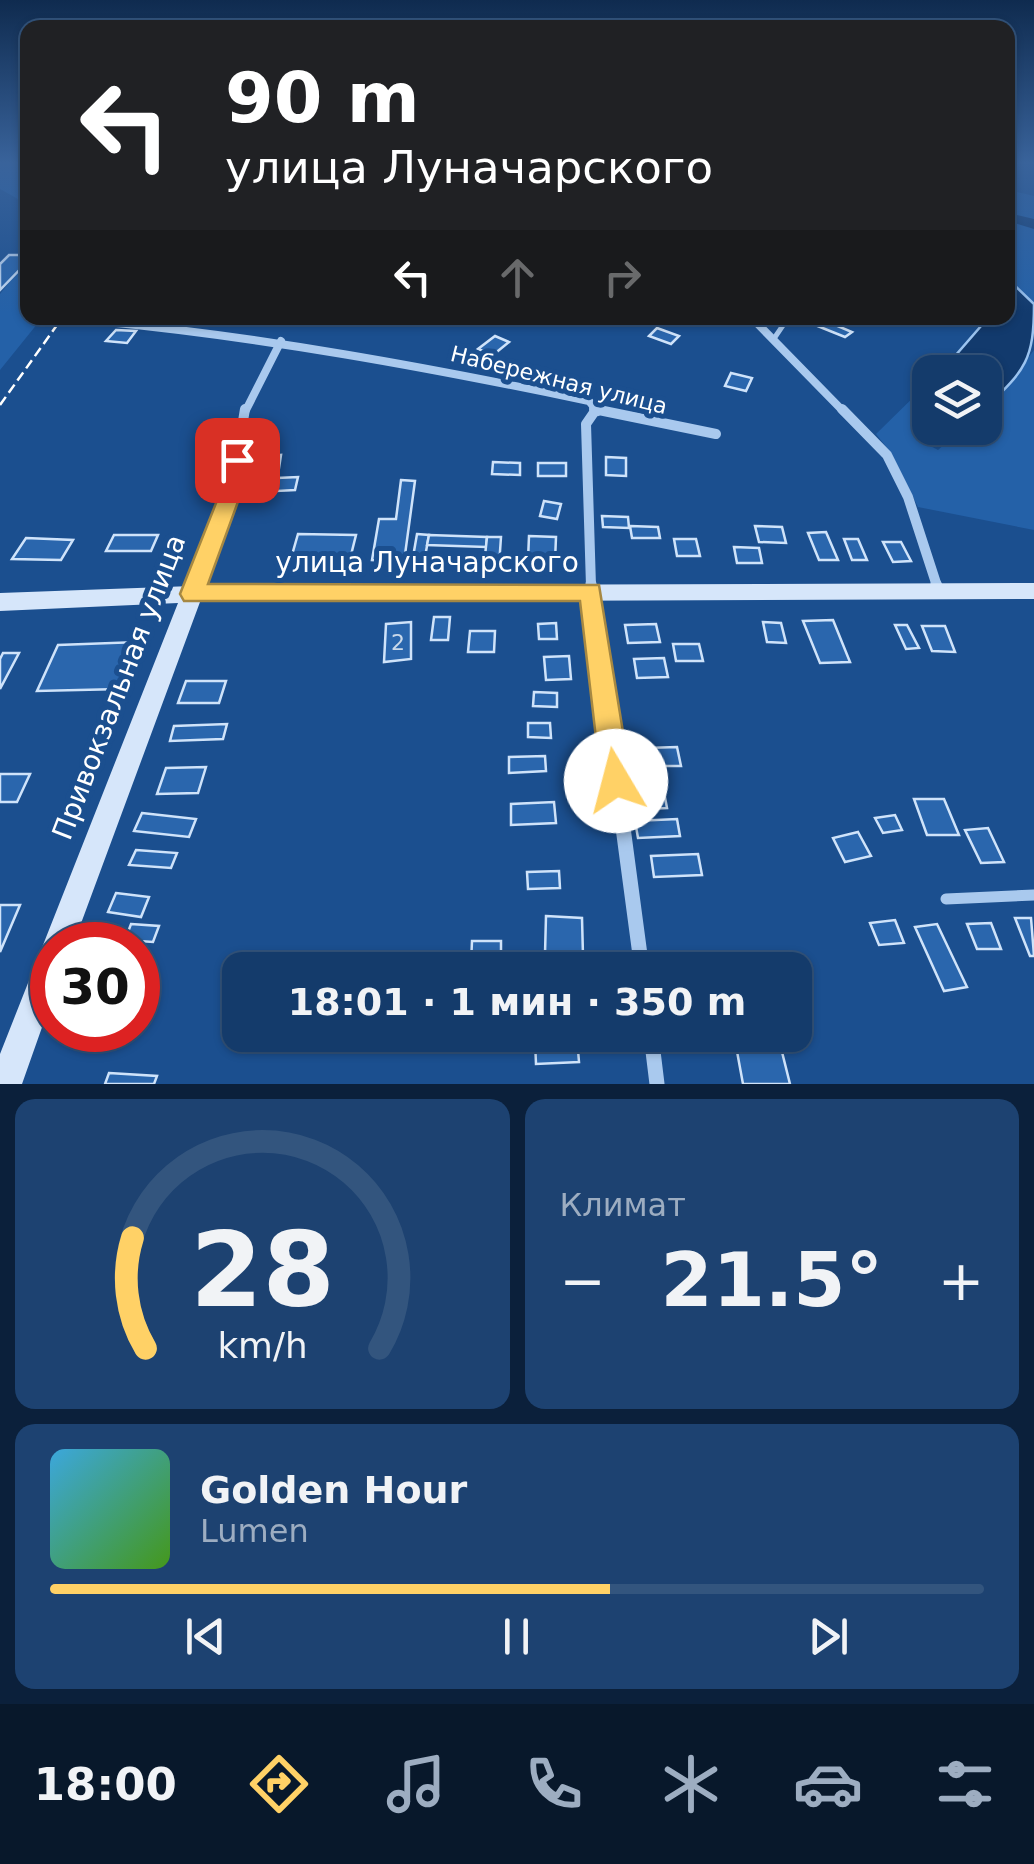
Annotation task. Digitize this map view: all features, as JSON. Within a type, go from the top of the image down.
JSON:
[{"type":"main road","name":"улица Луначарского","points":[[0,602],[192,594],[1034,590]]},
{"type":"main road","name":"Привокзальная улица","points":[[67,922],[192,594]]},
{"type":"main road","points":[[5,1084],[30,1018]]},
{"type":"street","name":"Набережная улица","points":[[125,325],[282,341],[589,401],[595,411],[716,434]]},
{"type":"street","points":[[759,325],[886,455],[908,497],[920,545],[939,591]]},
{"type":"street","name":"Привокзальная улица","points":[[192,594],[232,488],[246,405],[282,341]]},
{"type":"street","points":[[595,411],[586,424],[590,591],[640,952]]},
{"type":"street","points":[[653,1052],[658,1084]]},
{"type":"lane","points":[[773,340],[783,325]]},
{"type":"lane","points":[[946,899],[1034,896]]},
{"type":"shaded area","points":[[1015,213],[1034,213],[1034,304],[1015,286]]},
{"type":"shaded area","points":[[20,269],[20,325],[36,325],[0,370],[0,294]]},
{"type":"shaded area","points":[[1015,286],[1034,304],[1029,351],[1002,391],[1002,355],[956,355],[982,325],[1015,325]]},
{"type":"shaded area","points":[[1034,350],[1034,530],[918,507],[891,453],[876,434],[912,399],[912,445],[928,445],[938,450],[944,445],[1002,445],[1002,392]]},
{"type":"building","points":[[9,255],[20,255],[20,269],[0,290],[0,264]]},
{"type":"building","points":[[815,325],[835,325],[852,332],[845,337]]},
{"type":"building","points":[[657,328],[679,336],[671,344],[649,336]]},
{"type":"building","points":[[116,330],[136,331],[127,343],[106,341]]},
{"type":"building","points":[[495,336],[509,342],[493,355],[478,349]]},
{"type":"building","points":[[731,373],[752,378],[746,391],[725,386]]},
{"type":"building","points":[[281,455],[279,468],[258,469],[261,457]]},
{"type":"building","points":[[606,457],[626,458],[626,476],[606,475]]},
{"type":"building","points":[[493,462],[520,463],[520,475],[492,474]]},
{"type":"building","points":[[538,463],[566,463],[566,476],[538,476]]},
{"type":"building","points":[[298,477],[295,490],[277,491],[277,478]]},
{"type":"building","points":[[401,480],[415,481],[404,562],[372,560],[379,519],[396,519]]},
{"type":"building","points":[[544,501],[561,504],[557,519],[540,516]]},
{"type":"building","points":[[602,516],[628,517],[629,528],[603,527]]},
{"type":"building","points":[[630,526],[658,527],[660,538],[632,538]]},
{"type":"building","points":[[755,526],[782,527],[786,543],[759,542]]},
{"type":"building","points":[[826,532],[838,560],[819,560],[808,533]]},
{"type":"building","points":[[298,534],[356,535],[351,555],[292,555]]},
{"type":"building","points":[[417,534],[429,535],[425,557],[413,557]]},
{"type":"building","points":[[114,535],[158,535],[151,551],[106,551]]},
{"type":"building","points":[[429,535],[487,537],[486,547],[427,545]]},
{"type":"building","points":[[529,536],[556,537],[555,561],[528,560]]},
{"type":"building","points":[[487,537],[501,537],[499,566],[484,565]]},
{"type":"building","points":[[26,538],[73,540],[61,560],[12,559]]},
{"type":"building","points":[[674,539],[696,539],[700,556],[677,556]]},
{"type":"building","points":[[844,539],[858,539],[867,560],[852,560]]},
{"type":"building","points":[[883,542],[901,542],[911,561],[893,562]]},
{"type":"building","points":[[734,547],[759,548],[762,563],[737,563]]},
{"type":"building","points":[[434,617],[450,617],[448,640],[431,640]]},
{"type":"building","points":[[833,620],[850,662],[820,663],[803,621]]},
{"type":"building","points":[[411,622],[411,659],[384,662],[386,624]]},
{"type":"building","points":[[763,622],[781,623],[786,643],[767,642]]},
{"type":"building","points":[[556,623],[557,639],[539,639],[538,624]]},
{"type":"building","points":[[656,624],[660,642],[628,643],[625,625]]},
{"type":"building","points":[[895,625],[907,625],[919,648],[906,649]]},
{"type":"building","points":[[922,626],[945,626],[955,652],[932,651]]},
{"type":"building","points":[[470,631],[495,631],[494,652],[468,652]]},
{"type":"building","points":[[138,642],[121,689],[37,691],[58,645]]},
{"type":"building","points":[[673,644],[699,644],[703,661],[676,661]]},
{"type":"building","points":[[3,653],[19,653],[0,689],[0,659]]},
{"type":"building","points":[[569,656],[571,679],[546,680],[544,657]]},
{"type":"building","points":[[664,658],[668,677],[637,678],[634,659]]},
{"type":"building","points":[[186,681],[226,681],[219,703],[178,703]]},
{"type":"building","points":[[534,692],[557,693],[557,707],[533,706]]},
{"type":"building","points":[[528,723],[550,723],[551,738],[528,737]]},
{"type":"building","points":[[227,724],[223,739],[170,741],[174,726]]},
{"type":"building","points":[[677,747],[681,766],[650,766],[647,748]]},
{"type":"building","points":[[545,756],[546,771],[509,773],[509,757]]},
{"type":"building","points":[[206,767],[198,793],[157,794],[166,768]]},
{"type":"building","points":[[0,774],[30,774],[17,802],[0,802]]},
{"type":"building","points":[[641,776],[661,776],[667,808],[646,809]]},
{"type":"building","points":[[914,799],[944,799],[959,835],[927,835]]},
{"type":"building","points":[[554,802],[556,823],[511,825],[511,804]]},
{"type":"building","points":[[142,813],[196,819],[189,837],[134,831]]},
{"type":"building","points":[[895,815],[902,830],[883,833],[875,818]]},
{"type":"building","points":[[677,819],[680,836],[638,838],[635,821]]},
{"type":"building","points":[[988,828],[1004,862],[981,863],[965,830]]},
{"type":"building","points":[[858,832],[871,856],[845,862],[833,838]]},
{"type":"building","points":[[136,850],[177,853],[171,868],[129,865]]},
{"type":"building","points":[[698,854],[702,875],[654,877],[651,856]]},
{"type":"building","points":[[559,871],[560,888],[528,889],[527,872]]},
{"type":"building","points":[[116,893],[149,897],[141,917],[108,912]]},
{"type":"building","points":[[0,905],[20,905],[0,952]]},
{"type":"building","points":[[546,916],[582,918],[583,952],[545,952]]},
{"type":"building","points":[[1015,918],[1031,918],[1034,956],[1030,956]]},
{"type":"building","points":[[895,920],[904,943],[879,945],[870,923]]},
{"type":"building","points":[[991,923],[1001,949],[977,949],[967,924]]},
{"type":"building","points":[[937,924],[967,987],[944,991],[915,927]]},
{"type":"building","points":[[472,941],[501,941],[501,952],[472,952]]},
{"type":"building","points":[[536,1052],[578,1052],[579,1062],[536,1064]]},
{"type":"building","points":[[737,1052],[782,1052],[790,1084],[743,1084]]},
{"type":"building","points":[[109,1073],[157,1076],[154,1084],[105,1084]]},
{"type":"waterway","points":[[1015,219],[1034,224]]},
{"type":"railway","points":[[0,405],[57,325]]},
{"type":"route","points":[[237,460],[232,488],[192,594],[590,591],[616,781]]}]
